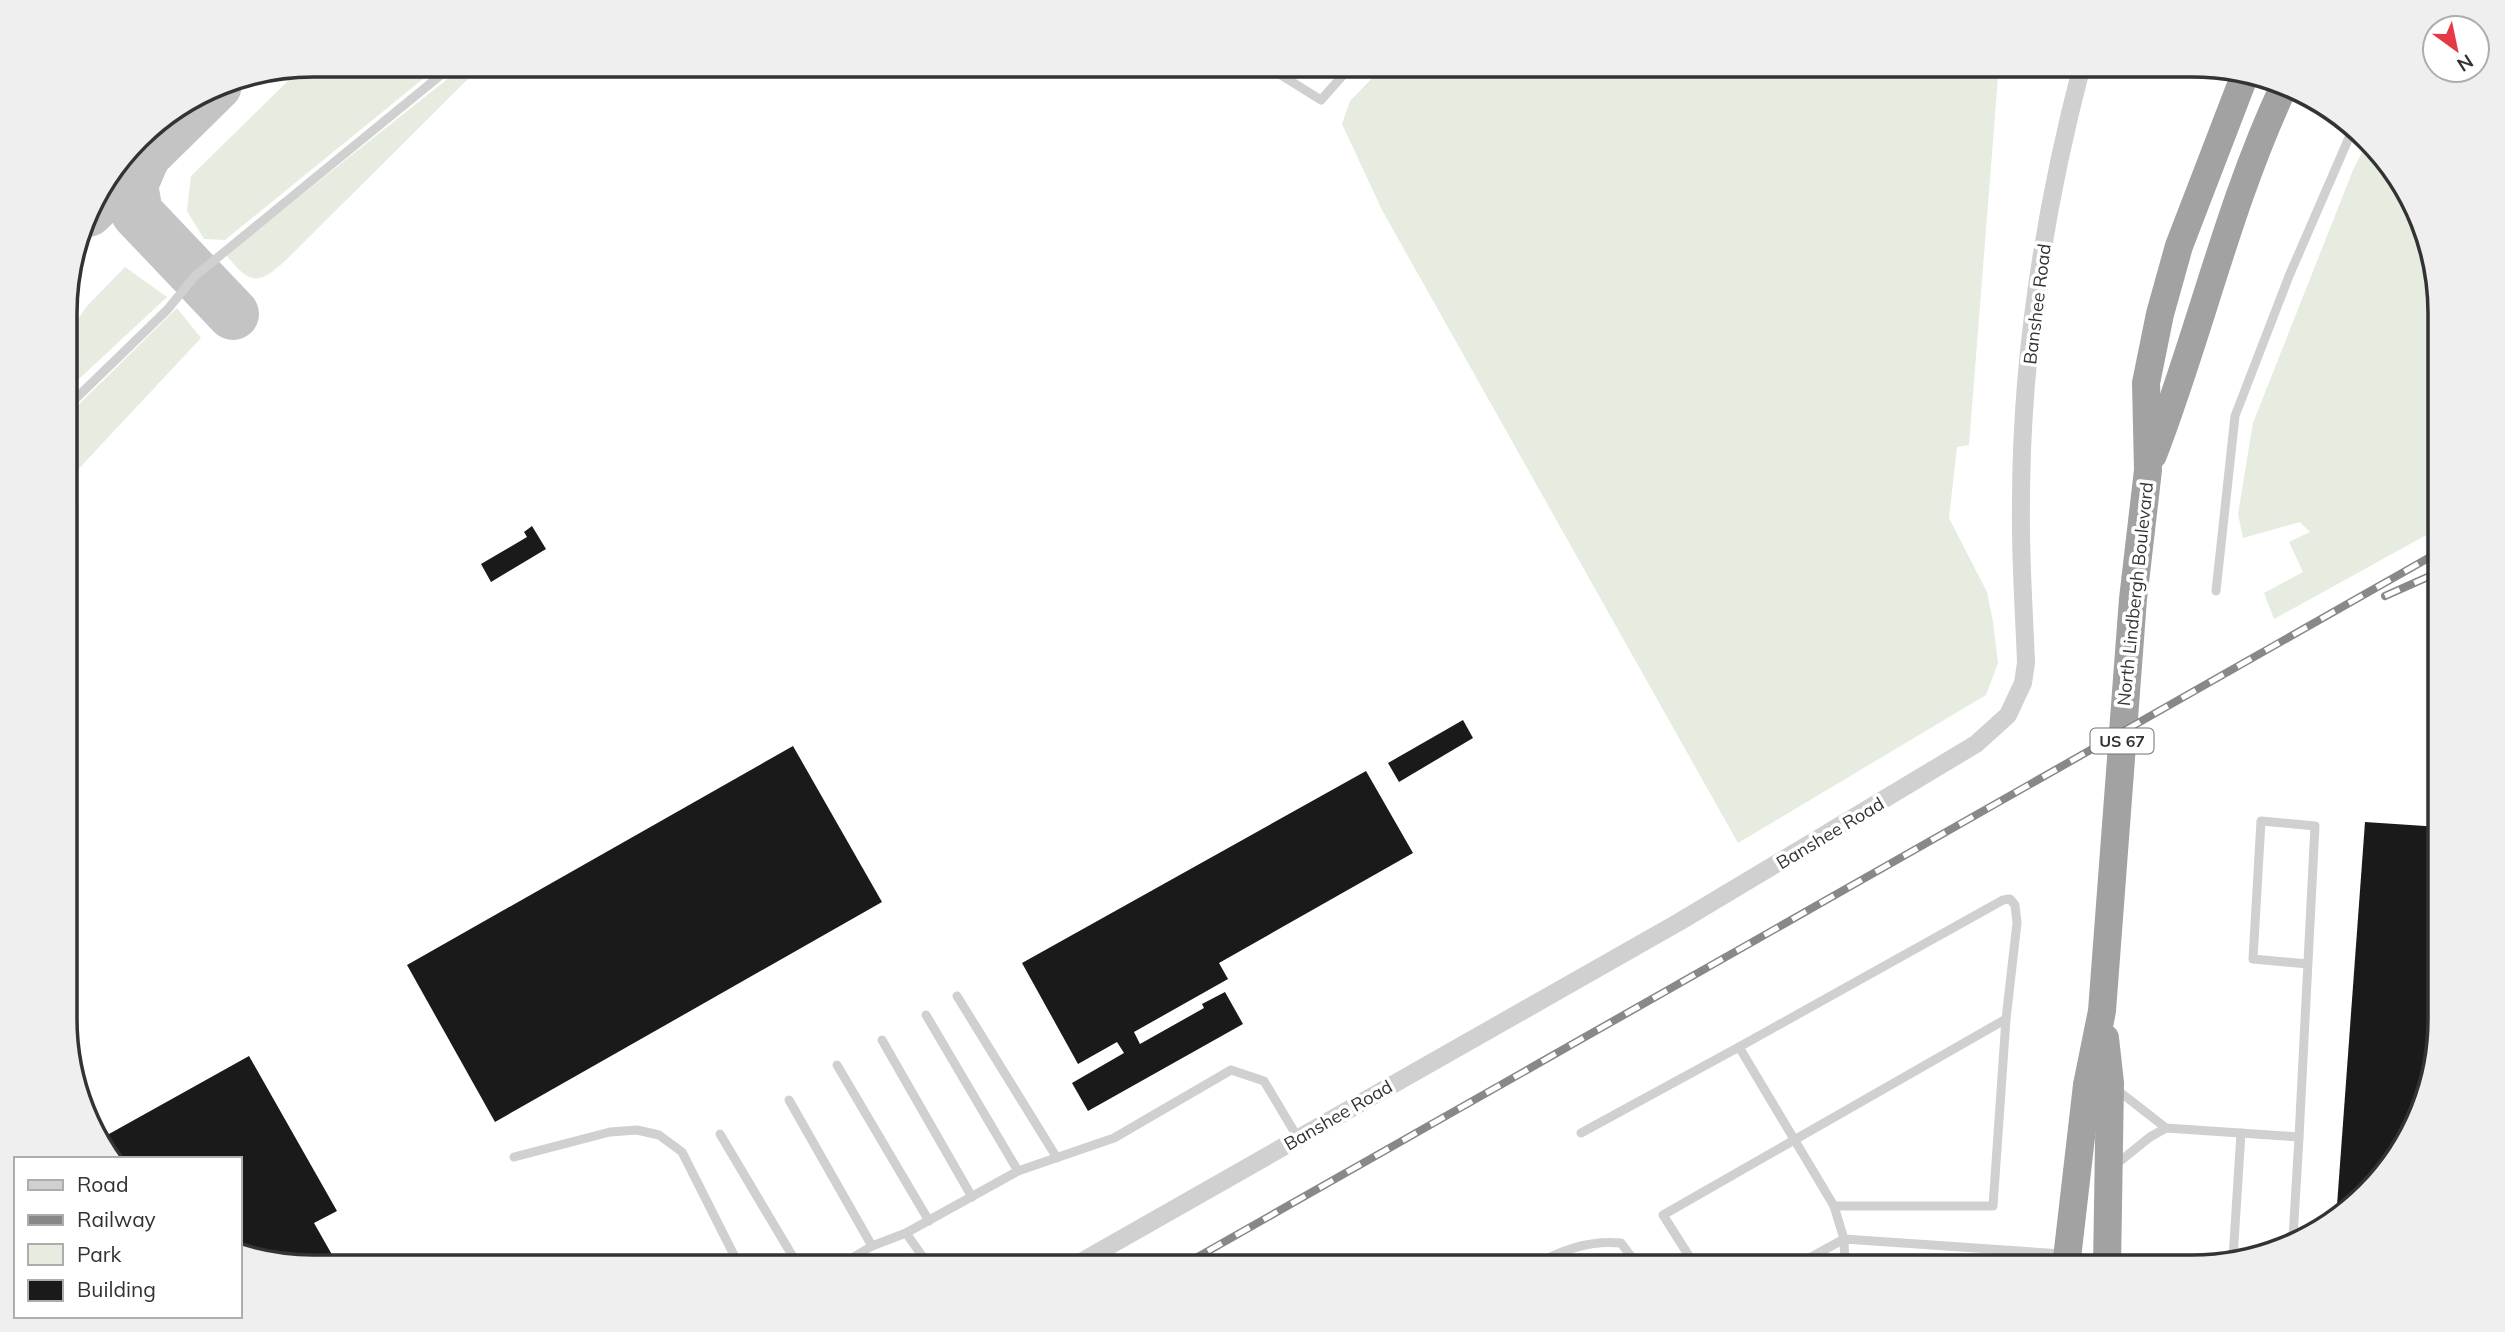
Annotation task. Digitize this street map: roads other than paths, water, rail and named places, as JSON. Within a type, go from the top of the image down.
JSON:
[{"type":"highway","name":"North Lindbergh Boulevard","points":[[2068,1254],[2087,1084],[2102,1011],[2133,599],[2148,470],[2146,383],[2160,314],[2196,195],[2242,83]]},
{"type":"highway","name":"North Lindbergh Boulevard","points":[[2148,470],[2179,386],[2229,223],[2280,95]]},
{"type":"highway","name":"North Lindbergh Boulevard","points":[[2102,1011],[2110,1083],[2107,1254]]},
{"type":"street","name":"Banshee Road","points":[[1094,1255],[1848,822],[1976,744],[2008,715],[2023,683],[2026,663],[2021,500],[2032,334],[2053,190],[2079,77]]},
{"type":"lane","points":[[1285,77],[1321,100],[1341,77]]},
{"type":"lane","points":[[78,396],[167,310],[195,276],[437,78]]},
{"type":"lane","points":[[2216,591],[2235,416],[2289,275],[2349,136]]},
{"type":"lane","points":[[2293,1232],[2299,1136],[2308,964],[2315,826],[2261,821],[2253,959],[2308,964]]},
{"type":"lane","points":[[1581,1133],[2003,900],[2010,899],[2015,905],[2017,923],[2006,1019],[1993,1206],[1834,1206]]},
{"type":"lane","points":[[957,996],[1057,1158]]},
{"type":"lane","points":[[926,1015],[1018,1171]]},
{"type":"lane","points":[[1688,1254],[1663,1215],[2006,1019]]},
{"type":"lane","points":[[882,1040],[972,1196]]},
{"type":"lane","points":[[1739,1047],[1834,1206],[1844,1239],[1844,1254]]},
{"type":"lane","points":[[837,1065],[929,1221]]},
{"type":"lane","points":[[859,1255],[929,1221],[1018,1171],[1114,1138],[1231,1070],[1264,1081],[1298,1138]]},
{"type":"lane","points":[[2110,1083],[2166,1128]]},
{"type":"lane","points":[[789,1100],[872,1247]]},
{"type":"lane","points":[[2110,1170],[2150,1137],[2166,1128],[2299,1136]]},
{"type":"lane","points":[[514,1157],[610,1132],[636,1130],[659,1135],[682,1152],[734,1255]]},
{"type":"lane","points":[[2234,1250],[2241,1132]]},
{"type":"lane","points":[[720,1134],[792,1255]]},
{"type":"lane","points":[[906,1233],[921,1255]]},
{"type":"lane","points":[[1816,1254],[1844,1239],[1997,1254]]},
{"type":"lane","points":[[1554,1254],[1568,1247],[1598,1241],[1621,1243],[1629,1254]]},
{"type":"railway","points":[[1202,1255],[2428,558]]},
{"type":"railway","points":[[2385,596],[2428,577]]}]
